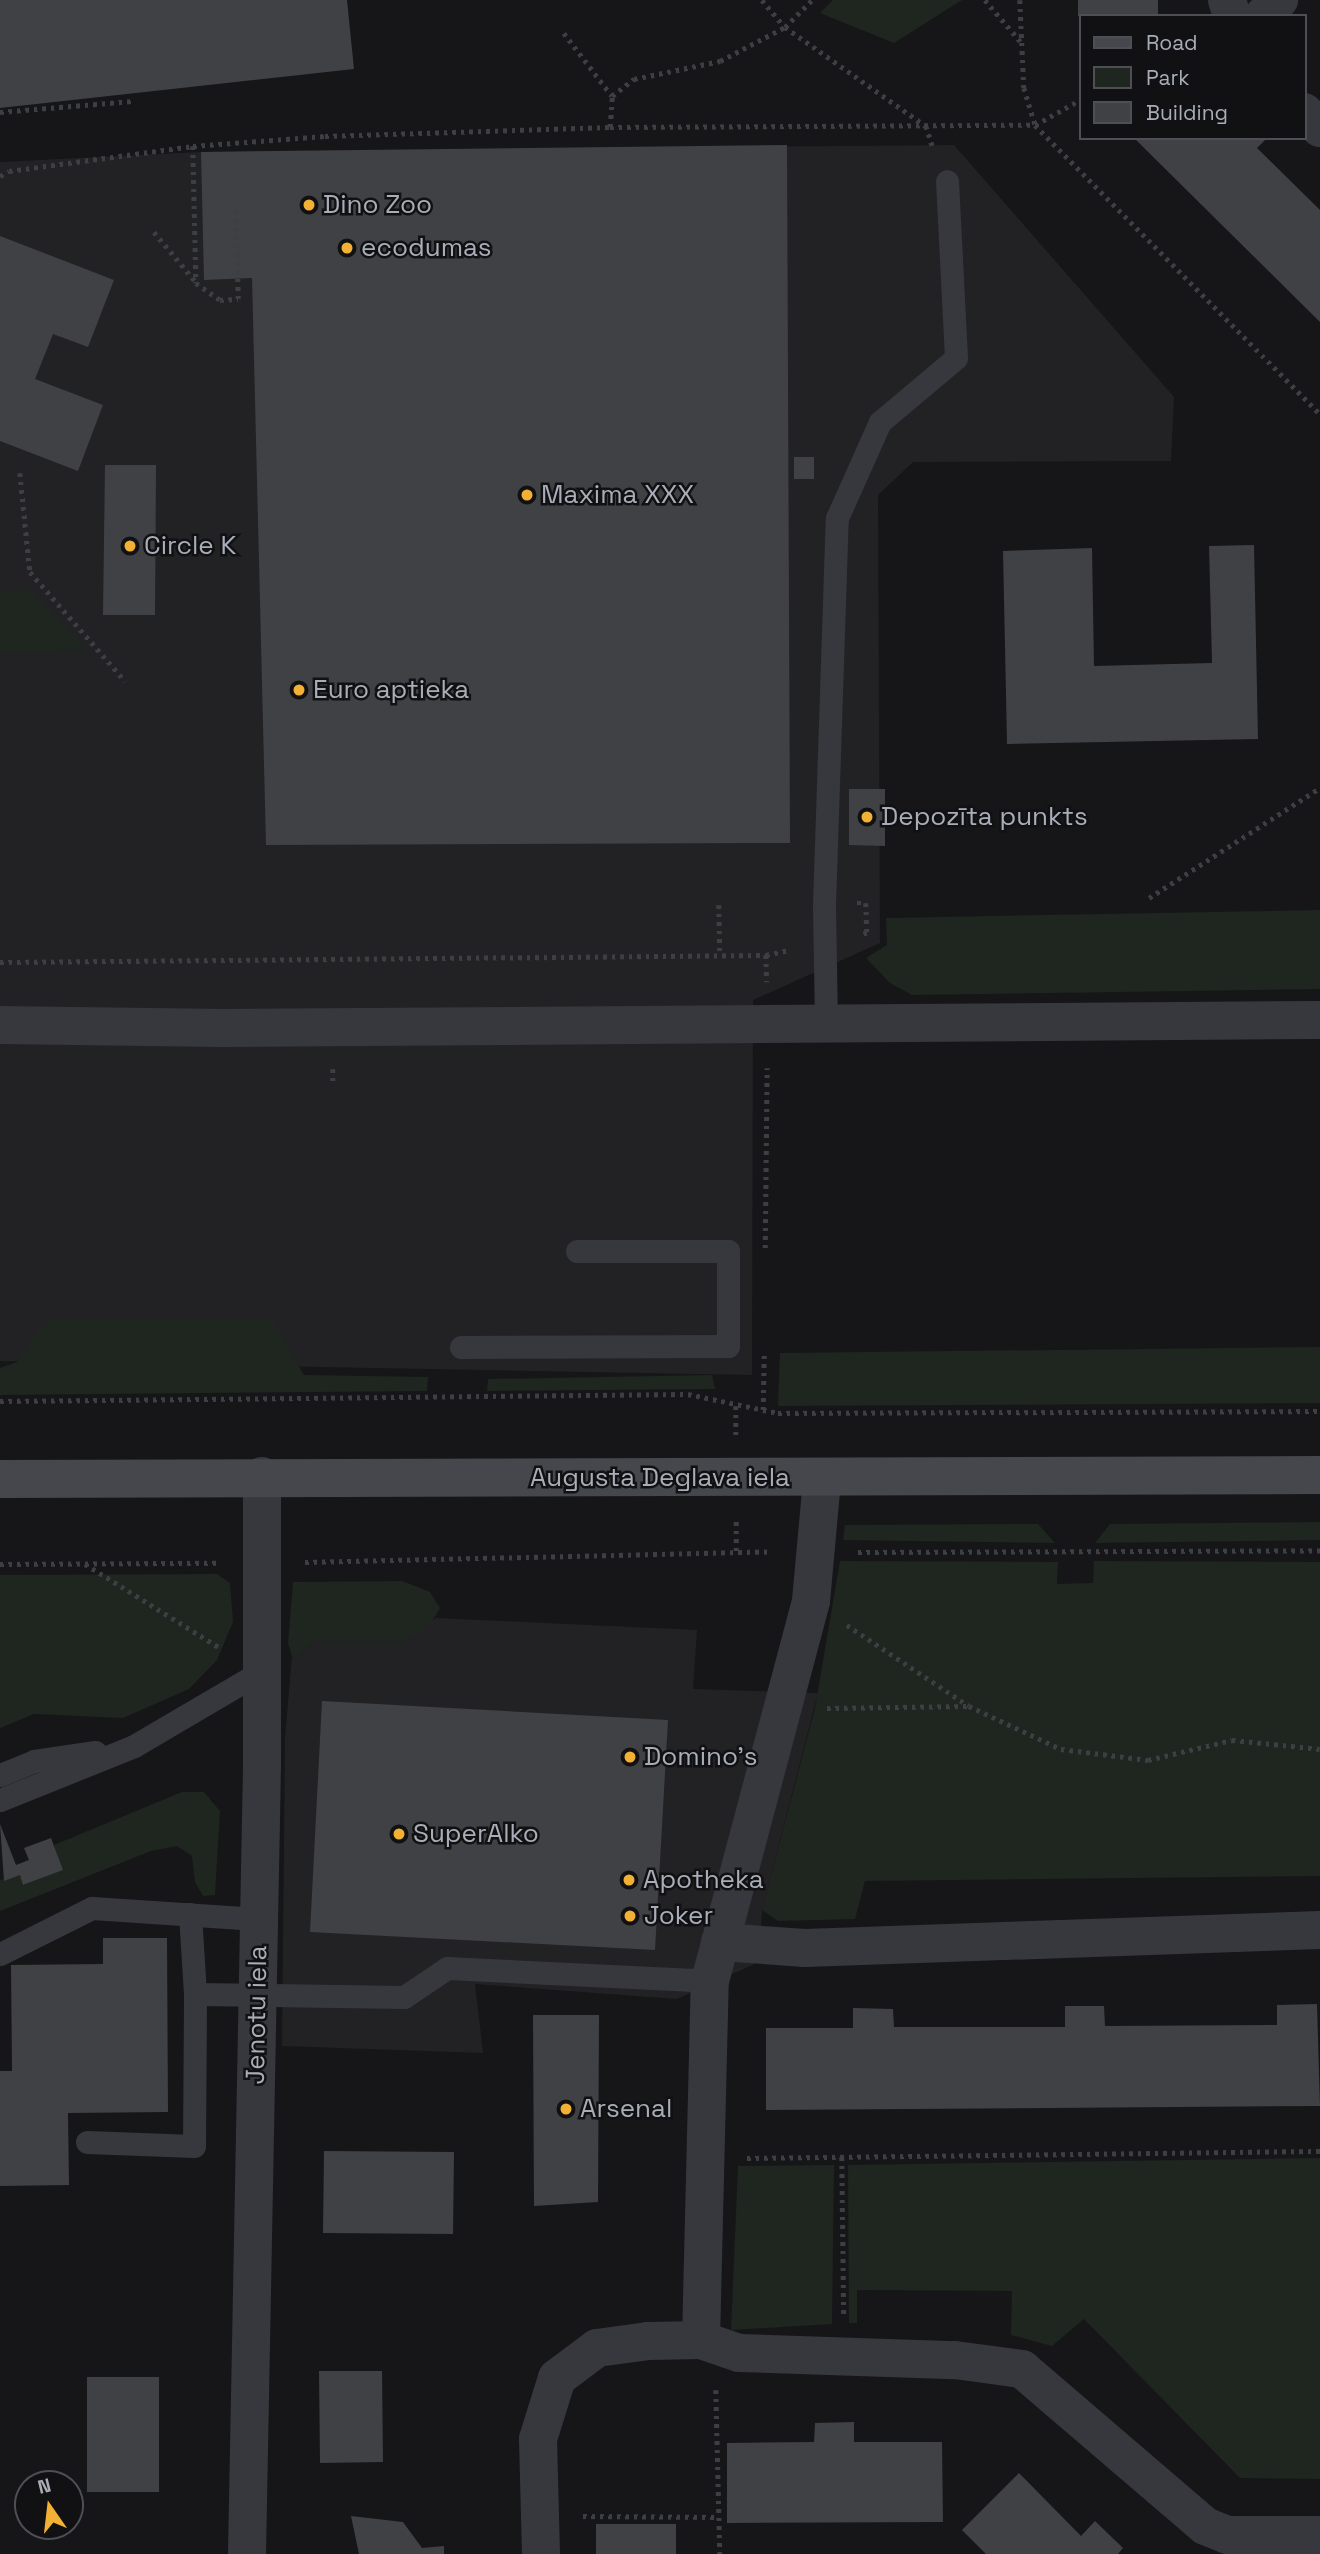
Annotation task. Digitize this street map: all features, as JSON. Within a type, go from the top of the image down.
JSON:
[{"type":"main road","name":"Augusta Deglava iela","points":[[0,1479],[262,1476],[822,1479],[1320,1475]]},
{"type":"street","points":[[1264,14],[1279,0]]},
{"type":"street","points":[[1306,114],[1320,128]]},
{"type":"street","points":[[0,1025],[223,1028],[1320,1020]]},
{"type":"street","name":"Jenotu iela","points":[[247,2554],[258,1992],[262,1476]]},
{"type":"street","points":[[701,2340],[710,1981],[780,1706],[811,1601],[819,1551],[822,1479]]},
{"type":"street","points":[[720,1942],[805,1948],[1320,1930]]},
{"type":"street","points":[[541,2554],[538,2439],[556,2378],[597,2348],[701,2340],[739,2353],[956,2360],[1022,2369],[1205,2526],[1227,2535],[1320,2535]]},
{"type":"lane","points":[[826,1022],[824,904],[837,518],[880,422],[956,358],[947,181]]},
{"type":"lane","points":[[461,1347],[728,1346],[728,1251],[577,1251]]},
{"type":"lane","points":[[0,1800],[134,1746],[260,1672]]},
{"type":"lane","points":[[0,1775],[34,1761],[134,1746]]},
{"type":"lane","points":[[0,1955],[92,1908],[258,1919]]},
{"type":"lane","points":[[88,2142],[194,2146],[195,1994],[190,1914]]},
{"type":"lane","points":[[195,1994],[258,1992],[404,1997],[447,1968],[710,1981]]},
{"type":"path","points":[[762,0],[785,27],[926,126]]},
{"type":"path","points":[[612,96],[634,79],[720,61],[785,27],[812,0]]},
{"type":"path","points":[[985,0],[1021,42]]},
{"type":"path","points":[[1020,0],[1024,88],[1035,125],[1320,414]]},
{"type":"path","points":[[564,33],[612,96],[610,127]]},
{"type":"path","points":[[0,112],[133,101]]},
{"type":"path","points":[[0,176],[9,171],[192,146],[325,136],[610,127],[1035,125],[1078,101]]},
{"type":"path","points":[[192,146],[197,283]]},
{"type":"path","points":[[154,232],[197,283],[220,300],[238,299],[236,209]]},
{"type":"path","points":[[20,473],[30,572],[125,681]]},
{"type":"path","points":[[1149,898],[1320,788]]},
{"type":"path","points":[[719,905],[720,955]]},
{"type":"path","points":[[0,962],[766,955],[768,1022],[765,1258]]},
{"type":"path","points":[[333,1062],[333,1085]]},
{"type":"path","points":[[763,1410],[764,1341]]},
{"type":"path","points":[[0,1401],[688,1394],[763,1410],[1320,1411]]},
{"type":"path","points":[[0,1564],[262,1563],[819,1551],[1320,1550]]},
{"type":"path","points":[[84,1564],[260,1672]]},
{"type":"path","points":[[811,1601],[969,1706],[1061,1749],[1148,1760],[1232,1740],[1320,1749]]},
{"type":"path","points":[[780,1706],[969,1706]]},
{"type":"path","points":[[705,2159],[1320,2151]]},
{"type":"path","points":[[842,2157],[845,2358]]},
{"type":"path","points":[[701,2340],[716,2385],[720,2554]]},
{"type":"path","points":[[540,2515],[719,2517]]},
{"type":"shaded area","points":[[954,145],[1174,397],[1171,461],[913,462],[878,495],[880,943],[753,1000],[752,1375],[0,1361],[0,162],[201,152]]},
{"type":"shaded area","points":[[436,1618],[697,1630],[693,1689],[818,1693],[762,1910],[759,1962],[677,1999],[475,1984],[483,2053],[282,2046],[285,1737],[292,1656],[298,1658],[315,1641],[403,1641]]},
{"type":"green space","points":[[833,0],[962,0],[894,43],[820,13]]},
{"type":"green space","points":[[28,589],[89,650],[0,652],[0,592]]},
{"type":"green space","points":[[1320,910],[1320,989],[912,995],[890,983],[866,958],[887,945],[886,918]]},
{"type":"green space","points":[[54,1319],[273,1320],[304,1375],[428,1377],[427,1391],[0,1395],[0,1368],[17,1362],[41,1327]]},
{"type":"green space","points":[[1320,1347],[1320,1403],[778,1406],[780,1353]]},
{"type":"green space","points":[[712,1375],[715,1389],[487,1391],[488,1379]]},
{"type":"green space","points":[[1320,1522],[1320,1540],[1095,1543],[1110,1524]]},
{"type":"green space","points":[[1038,1524],[1055,1543],[843,1540],[845,1525]]},
{"type":"green space","points":[[840,1561],[1058,1562],[1057,1584],[1093,1583],[1094,1561],[1320,1562],[1320,1876],[865,1881],[855,1919],[778,1921],[762,1910],[815,1708]]},
{"type":"green space","points":[[217,1574],[230,1583],[233,1622],[217,1660],[189,1689],[123,1718],[34,1714],[0,1728],[0,1575]]},
{"type":"green space","points":[[402,1581],[430,1592],[440,1608],[430,1625],[403,1641],[315,1641],[298,1658],[292,1656],[288,1643],[293,1582]]},
{"type":"green space","points":[[182,1792],[204,1792],[220,1811],[215,1895],[203,1896],[195,1882],[192,1856],[177,1846],[151,1851],[0,1911],[0,1880],[20,1875],[24,1885],[62,1870],[54,1845]]},
{"type":"green space","points":[[1320,2158],[1320,2479],[1240,2478],[1084,2319],[1052,2346],[1011,2335],[1012,2291],[857,2290],[857,2323],[849,2323],[848,2165]]},
{"type":"green space","points":[[834,2165],[832,2324],[731,2330],[738,2166]]},
{"type":"building","points":[[0,0],[347,0],[354,69],[0,108]]},
{"type":"building","points":[[1078,0],[1158,0],[1158,14],[1078,14]]},
{"type":"building","points":[[1136,140],[1265,140],[1257,148],[1320,210],[1320,322]]},
{"type":"building","points":[[787,145],[790,843],[266,845],[252,278],[204,280],[201,152]]},
{"type":"building","points":[[0,236],[114,280],[88,347],[53,334],[35,379],[103,405],[78,471],[0,441]]},
{"type":"building","points":[[794,457],[814,457],[814,479],[794,479]]},
{"type":"building","name":"Circle K","points":[[105,465],[156,465],[155,615],[103,615]]},
{"type":"building","points":[[1254,545],[1258,739],[1007,744],[1003,551],[1092,548],[1094,666],[1212,663],[1209,546]]},
{"type":"building","name":"Depozīta punkts","points":[[849,789],[885,789],[885,846],[849,845]]},
{"type":"building","points":[[322,1701],[668,1720],[655,1950],[310,1932]]},
{"type":"building","points":[[0,1824],[16,1865],[29,1860],[24,1848],[51,1838],[63,1870],[23,1885],[20,1875],[4,1881]]},
{"type":"building","points":[[103,1938],[167,1938],[168,2112],[68,2113],[69,2185],[0,2186],[0,2071],[12,2071],[11,1965],[103,1964]]},
{"type":"building","points":[[1317,2004],[1320,2106],[766,2110],[766,2028],[853,2028],[853,2008],[893,2009],[894,2027],[1065,2027],[1065,2006],[1104,2006],[1105,2026],[1277,2025],[1277,2005]]},
{"type":"building","name":"Arsenal","points":[[533,2015],[599,2015],[598,2202],[534,2206]]},
{"type":"building","points":[[324,2151],[454,2152],[453,2234],[323,2233]]},
{"type":"building","points":[[319,2371],[382,2371],[383,2462],[320,2463]]},
{"type":"building","points":[[87,2377],[159,2377],[159,2492],[87,2492]]},
{"type":"building","points":[[854,2422],[854,2442],[942,2442],[943,2522],[727,2523],[727,2443],[814,2442],[815,2423]]},
{"type":"building","points":[[1019,2473],[1081,2536],[1095,2521],[1123,2548],[1118,2554],[986,2554],[962,2530]]},
{"type":"building","points":[[351,2516],[403,2522],[422,2548],[444,2546],[444,2554],[359,2554]]},
{"type":"building","points":[[596,2524],[676,2524],[676,2554],[596,2554]]},
{"type":"place","name":"Dino Zoo","points":[[309,205]]},
{"type":"place","name":"ecodumas","points":[[347,248]]},
{"type":"place","name":"Maxima XXX","points":[[527,495]]},
{"type":"place","name":"Circle K","points":[[130,546]]},
{"type":"place","name":"Euro aptieka","points":[[299,690]]},
{"type":"place","name":"Depozīta punkts","points":[[867,817]]},
{"type":"place","name":"Domino's","points":[[630,1757]]},
{"type":"place","name":"SuperAlko","points":[[399,1834]]},
{"type":"place","name":"Apotheka","points":[[629,1880]]},
{"type":"place","name":"Joker","points":[[630,1916]]},
{"type":"place","name":"Arsenal","points":[[566,2109]]}]
